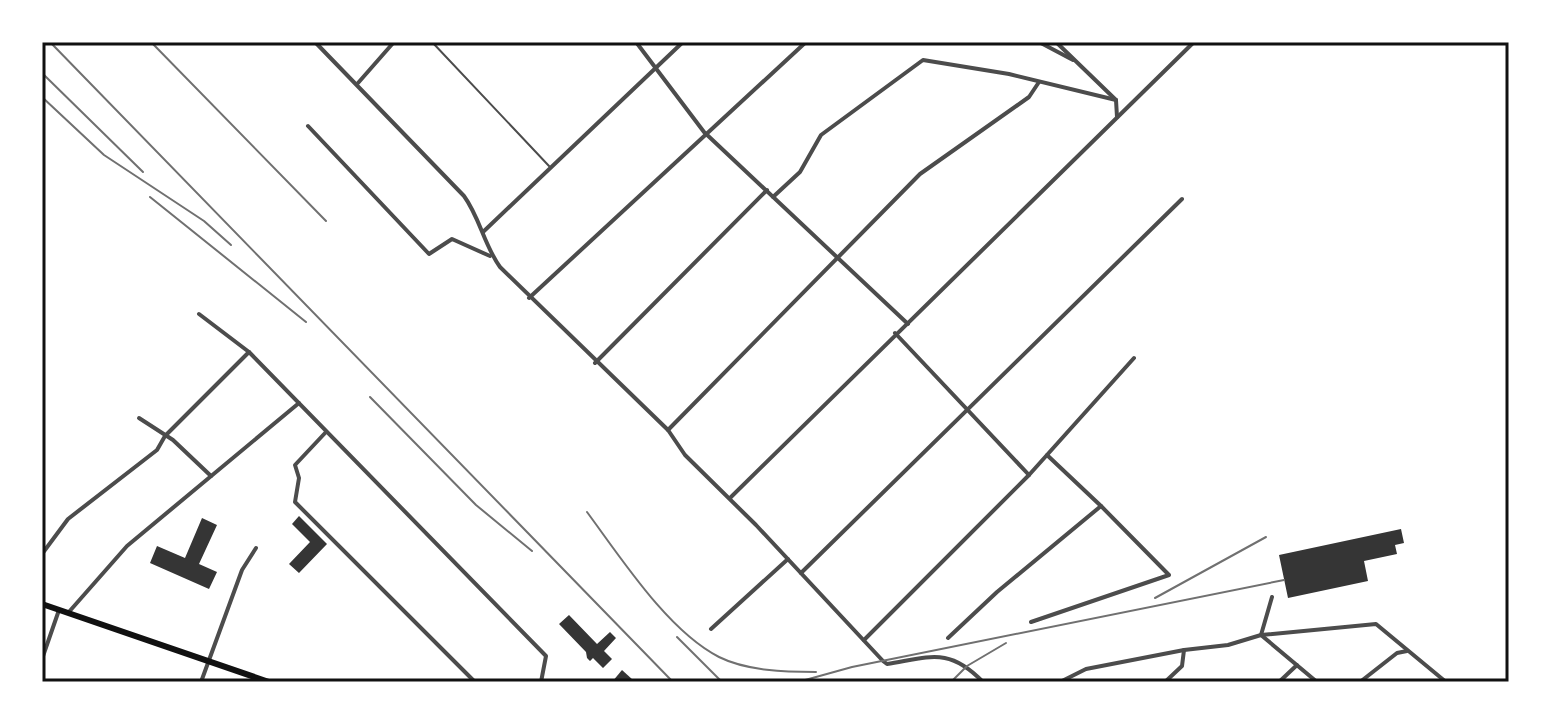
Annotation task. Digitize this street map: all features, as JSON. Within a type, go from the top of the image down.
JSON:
[{"type":"main road","points":[[42,604],[269,682]]},
{"type":"street","points":[[315,42],[464,196],[477,213],[492,257],[529,298],[668,430],[685,455],[730,497],[887,664],[949,657],[967,666],[983,682]]},
{"type":"street","points":[[358,83],[394,42]]},
{"type":"street","points":[[636,42],[704,132],[908,324]]},
{"type":"street","points":[[483,232],[652,67],[683,42]]},
{"type":"street","points":[[529,298],[704,132],[806,42]]},
{"type":"street","points":[[1039,42],[1082,65]]},
{"type":"street","points":[[1056,42],[1116,100],[1116,119]]},
{"type":"street","points":[[730,497],[1194,42]]},
{"type":"street","points":[[773,197],[800,172],[821,135],[923,60],[1116,100]]},
{"type":"street","points":[[668,430],[920,174],[1029,97],[1039,82]]},
{"type":"street","points":[[308,126],[429,254],[452,239],[492,257]]},
{"type":"street","points":[[595,363],[767,190]]},
{"type":"street","points":[[801,573],[1182,199]]},
{"type":"street","points":[[199,314],[249,352],[546,656],[541,682]]},
{"type":"street","points":[[895,333],[1029,475]]},
{"type":"street","points":[[42,554],[68,519],[157,450],[165,436],[249,352]]},
{"type":"street","points":[[864,640],[1029,475],[1134,358]]},
{"type":"street","points":[[68,613],[127,546],[299,403]]},
{"type":"street","points":[[139,418],[211,476]]},
{"type":"street","points":[[327,431],[295,465],[299,478],[295,502],[475,682]]},
{"type":"street","points":[[1031,622],[1169,575],[1047,455]]},
{"type":"street","points":[[948,638],[997,592],[1101,506]]},
{"type":"street","points":[[201,682],[242,570],[256,548]]},
{"type":"street","points":[[711,629],[788,559]]},
{"type":"street","points":[[1261,635],[1272,597]]},
{"type":"street","points":[[42,659],[59,610]]},
{"type":"street","points":[[1060,682],[1086,669],[1184,650],[1228,645],[1261,635],[1376,624],[1446,682]]},
{"type":"street","points":[[1261,635],[1317,682]]},
{"type":"street","points":[[1165,682],[1182,666],[1184,650]]},
{"type":"street","points":[[1360,682],[1397,653],[1409,651]]},
{"type":"street","points":[[1279,682],[1297,665]]},
{"type":"street","points":[[552,682],[564,682]]},
{"type":"lane","points":[[432,42],[550,168]]},
{"type":"building","points":[[299,516],[327,544],[299,573],[289,564],[310,542],[292,524]]},
{"type":"building","points":[[202,518],[217,525],[199,564],[217,572],[209,589],[150,563],[157,546],[185,558]]},
{"type":"building","points":[[1401,529],[1404,543],[1395,545],[1397,554],[1364,561],[1368,581],[1288,598],[1279,555]]},
{"type":"building","points":[[569,615],[597,644],[610,632],[616,638],[604,651],[612,659],[603,668],[593,658],[590,661],[587,658],[586,652],[559,624]]},
{"type":"building","points":[[622,670],[633,680],[612,682]]},
{"type":"railway","points":[[50,42],[673,682]]},
{"type":"railway","points":[[151,42],[326,221]]},
{"type":"railway","points":[[42,73],[143,172]]},
{"type":"railway","points":[[42,97],[104,155],[204,221],[231,245]]},
{"type":"railway","points":[[150,197],[306,322]]},
{"type":"railway","points":[[370,397],[476,505],[532,551]]},
{"type":"railway","points":[[587,512],[647,592],[700,645],[730,662],[754,668],[816,672]]},
{"type":"railway","points":[[1155,598],[1266,537]]},
{"type":"railway","points":[[798,682],[852,667],[1284,580]]},
{"type":"railway","points":[[677,637],[722,682]]},
{"type":"railway","points":[[951,682],[967,666],[1006,643]]}]
